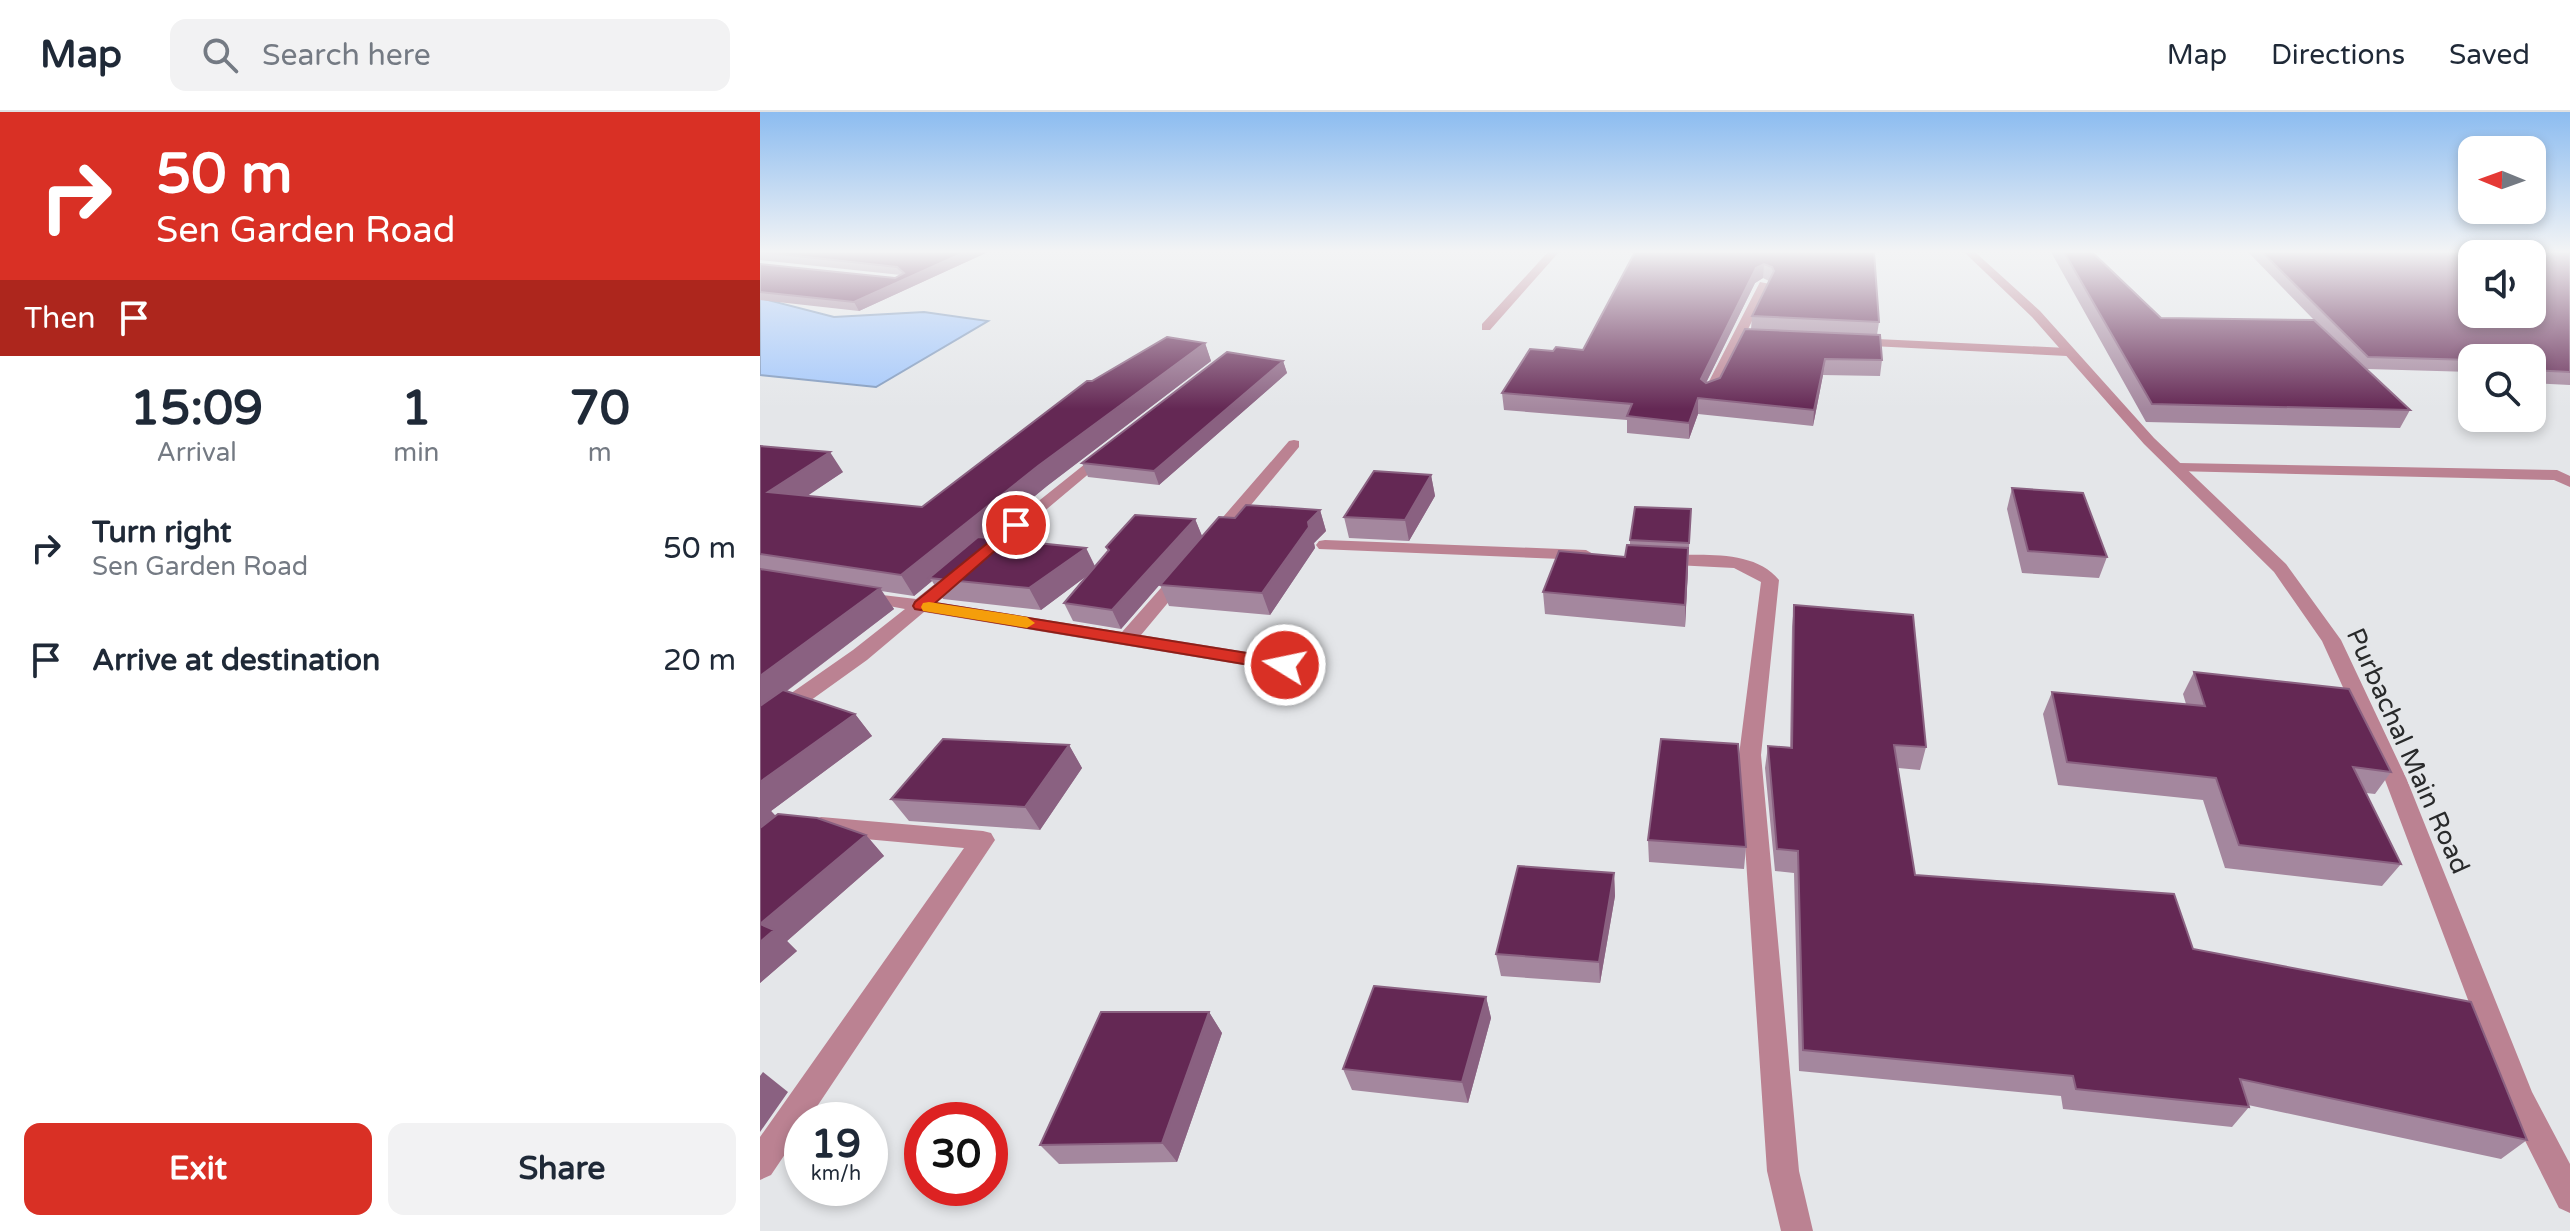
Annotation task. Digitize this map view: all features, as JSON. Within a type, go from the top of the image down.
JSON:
[{"type":"street","points":[[1486,327],[1507,304]]},
{"type":"street","points":[[1710,393],[1754,304]]},
{"type":"street","name":"Purbachal Main Road","points":[[2026,304],[2149,441],[2290,579],[2335,648],[2396,780],[2521,1101],[2570,1197]]},
{"type":"street","points":[[1738,337],[1753,337]]},
{"type":"street","points":[[1848,342],[2067,352]]},
{"type":"street","points":[[760,726],[849,663],[921,606],[1055,491],[1125,437]]},
{"type":"street","points":[[1127,639],[1294,444]]},
{"type":"street","points":[[2179,468],[2557,475],[2570,482]]},
{"type":"street","points":[[1325,545],[1610,557]]},
{"type":"street","points":[[1640,559],[1740,566],[1764,574],[1770,580],[1750,755],[1783,1171],[1797,1231]]},
{"type":"street","points":[[840,592],[1285,665]]},
{"type":"street","points":[[760,1164],[983,840],[793,823]]},
{"type":"water","points":[[760,304],[784,304],[834,317],[924,312],[988,321],[876,387],[760,375]]},
{"type":"building","points":[[1607,304],[1738,304],[1701,379],[1706,383],[1720,378],[1745,329],[1880,335],[1882,360],[1825,359],[1814,410],[1698,398],[1689,423],[1627,416],[1632,404],[1502,393],[1530,349],[1553,351],[1556,347],[1583,350]]},
{"type":"building","points":[[1758,304],[1878,304],[1879,322],[1752,316]]},
{"type":"building","points":[[2094,304],[2147,304],[2161,318],[2314,320],[2410,410],[2152,404]]},
{"type":"building","points":[[2315,304],[2458,304],[2458,328],[2546,328],[2546,304],[2570,304],[2570,372],[2546,371],[2546,344],[2458,344],[2458,360],[2368,357]]},
{"type":"building","points":[[1167,337],[1205,343],[1038,466],[901,575],[760,554],[760,446],[830,452],[768,492],[922,507],[1087,381],[1092,381]]},
{"type":"building","points":[[1227,352],[1283,361],[1154,471],[1082,463]]},
{"type":"building","points":[[1374,471],[1431,475],[1405,520],[1344,517]]},
{"type":"building","points":[[2012,488],[2083,493],[2107,557],[2028,551]]},
{"type":"building","points":[[1246,505],[1320,510],[1308,522],[1309,527],[1262,593],[1160,585],[1219,517],[1235,518]]},
{"type":"building","points":[[1635,507],[1691,509],[1689,543],[1630,540]]},
{"type":"building","points":[[1135,515],[1195,519],[1112,610],[1064,603],[1109,550],[1106,547]]},
{"type":"building","points":[[978,537],[1086,548],[1029,588],[929,578]]},
{"type":"building","points":[[1627,545],[1688,548],[1685,605],[1543,592],[1559,551],[1625,557]]},
{"type":"building","points":[[760,569],[880,588],[760,676]]},
{"type":"building","points":[[1794,605],[1913,615],[1926,747],[1894,745],[1915,875],[2174,894],[2193,949],[2471,1002],[2527,1140],[2240,1079],[2249,1107],[2076,1089],[2073,1076],[1803,1050],[1798,851],[1777,849],[1768,746],[1792,748]]},
{"type":"building","points":[[2194,672],[2349,689],[2391,772],[2353,767],[2401,864],[2239,845],[2216,778],[2067,762],[2052,692],[2205,706]]},
{"type":"building","points":[[783,690],[855,714],[760,782],[760,706]]},
{"type":"building","points":[[943,739],[1069,745],[1025,807],[891,799]]},
{"type":"building","points":[[1661,739],[1738,744],[1746,847],[1648,840]]},
{"type":"building","points":[[778,814],[817,818],[866,835],[760,924],[760,828]]},
{"type":"building","points":[[1518,866],[1614,873],[1599,962],[1496,954]]},
{"type":"building","points":[[760,924],[774,930],[760,942]]},
{"type":"building","points":[[1374,986],[1486,997],[1462,1082],[1343,1069]]},
{"type":"building","points":[[1101,1012],[1209,1012],[1162,1143],[1040,1145]]},
{"type":"slow traffic","points":[[929,607],[1027,623]]},
{"type":"route","points":[[1016,525],[921,606],[1285,665]]}]
